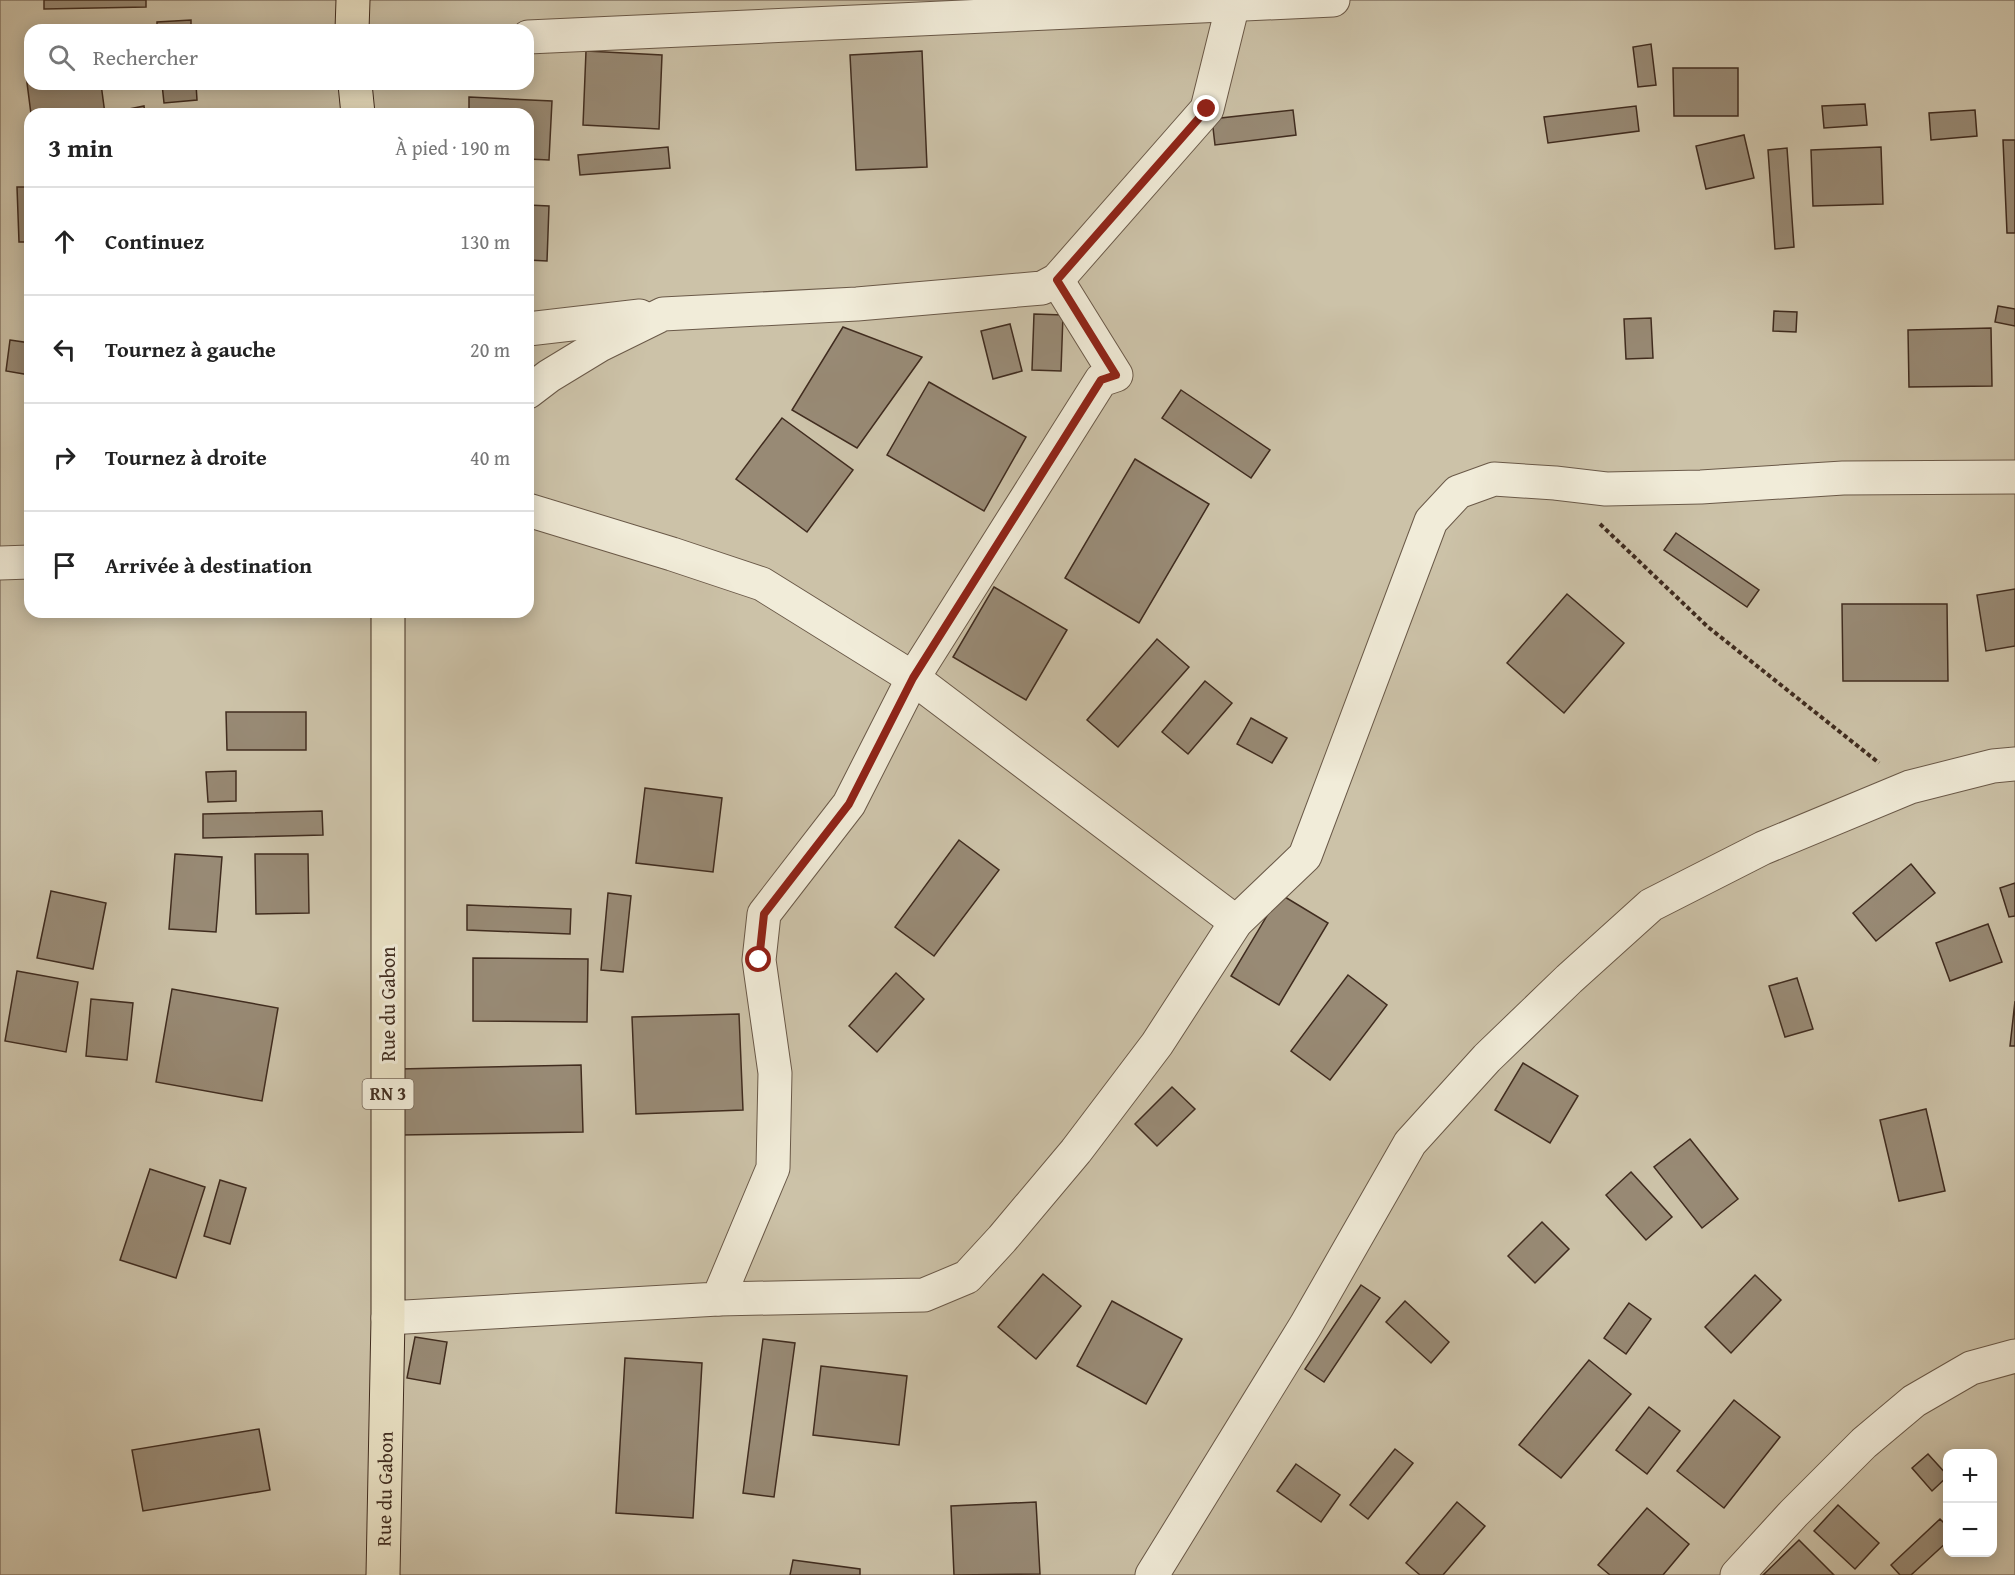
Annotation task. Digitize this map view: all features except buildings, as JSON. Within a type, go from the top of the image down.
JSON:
[{"type":"highway","points":[[352,24],[353,0]]},
{"type":"highway","points":[[356,90],[357,108]]},
{"type":"highway","name":"Rue du Gabon","points":[[383,1575],[388,1318],[388,618]]},
{"type":"street","points":[[534,37],[1333,0]]},
{"type":"street","points":[[534,328],[663,314],[857,304],[1042,288],[1057,280],[1207,109],[1234,3]]},
{"type":"street","points":[[718,1299],[773,1168],[775,1073],[759,960],[764,914],[849,804],[913,678],[1101,380],[1116,375],[1057,280]]},
{"type":"street","points":[[534,387],[600,345],[663,314]]},
{"type":"street","points":[[388,1318],[718,1299],[924,1295],[967,1276],[1002,1239],[1076,1151],[1157,1044],[1236,922],[1305,856],[1431,521],[1458,492],[1494,479],[1606,489],[1701,487],[1843,478],[2015,477]]},
{"type":"street","points":[[534,512],[672,554],[762,585],[913,678],[1236,922]]},
{"type":"street","points":[[0,563],[24,562]]},
{"type":"street","points":[[1152,1575],[1306,1325],[1410,1143],[1487,1058],[1651,905],[1763,848],[1910,787],[1993,766],[2015,764]]},
{"type":"street","points":[[1737,1575],[1794,1513],[1864,1443],[1914,1401],[1971,1368],[2015,1356]]},
{"type":"path","points":[[1599,523],[1708,627],[1910,787]]},
{"type":"shaded area","points":[[0,0],[2015,0],[2015,1575],[0,1575]]},
{"type":"route","points":[[759,960],[764,914],[849,804],[913,678],[1101,380],[1116,375],[1057,280],[1207,109]]}]
